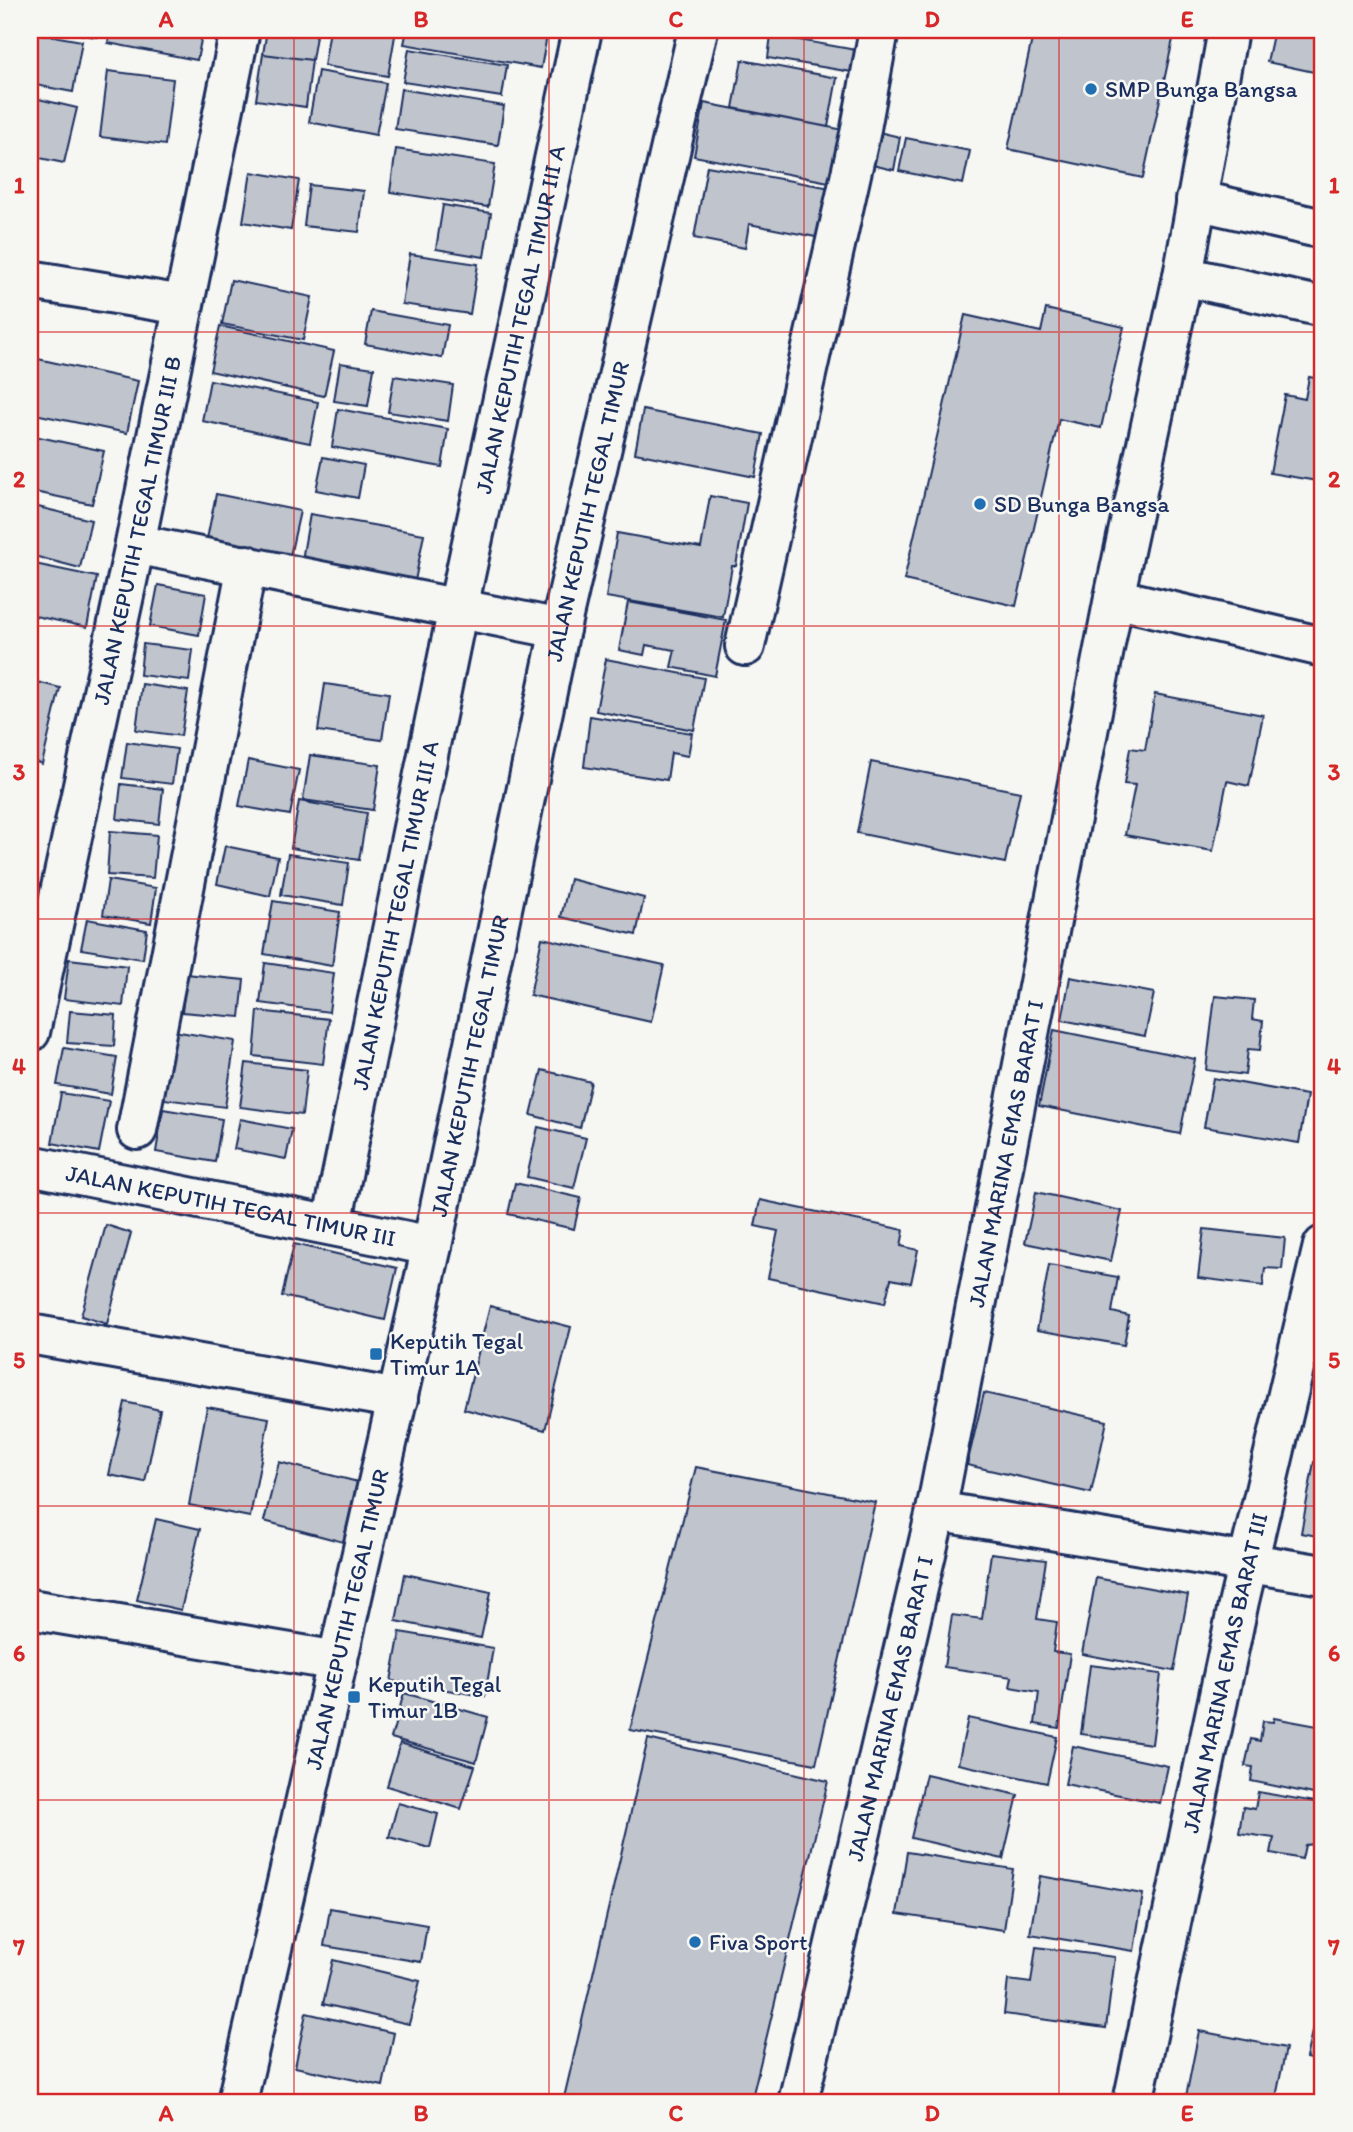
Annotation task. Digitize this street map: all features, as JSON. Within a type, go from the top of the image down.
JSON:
[{"type":"street","name":"JALAN KEPUTIH TEGAL TIMUR III B","points":[[30,1032],[135,544],[240,30]]},
{"type":"street","name":"JALAN KEPUTIH TEGAL TIMUR III A","points":[[332,1224],[458,608],[582,30]]},
{"type":"street","name":"JALAN KEPUTIH TEGAL TIMUR","points":[[237,2102],[432,1246],[560,629],[698,30]]},
{"type":"street","points":[[745,646],[860,134],[879,30]]},
{"type":"street","name":"JALAN MARINA EMAS BARAT I","points":[[799,2102],[936,1511],[1114,598],[1183,276],[1228,30]]},
{"type":"street","points":[[1196,200],[1323,229]]},
{"type":"street","points":[[1183,276],[1323,307]]},
{"type":"street","points":[[30,280],[183,305]]},
{"type":"street","points":[[135,544],[560,629]]},
{"type":"street","points":[[138,1130],[247,565]]},
{"type":"street","points":[[1114,598],[1323,647]]},
{"type":"street","name":"JALAN KEPUTIH TEGAL TIMUR III","points":[[30,1165],[432,1246]]},
{"type":"street","name":"JALAN MARINA EMAS BARAT III","points":[[1133,2102],[1248,1560],[1323,1246]]},
{"type":"street","points":[[30,1334],[398,1399]]},
{"type":"street","points":[[936,1511],[1248,1560],[1323,1575]]},
{"type":"street","points":[[30,1609],[338,1661]]},
{"type":"building","points":[[58,30],[98,30],[96,37]]},
{"type":"building","points":[[110,30],[177,30],[202,35],[197,60],[108,43]]},
{"type":"building","points":[[267,30],[317,30],[312,60],[263,54]]},
{"type":"building","points":[[330,30],[396,30],[388,76],[324,66]]},
{"type":"building","points":[[407,30],[548,30],[541,68],[404,44]]},
{"type":"building","name":"SMP Bunga Bangsa","points":[[1034,30],[1175,30],[1143,178],[1008,149]]},
{"type":"building","points":[[1274,30],[1323,30],[1323,74],[1267,62]]},
{"type":"building","points":[[30,32],[82,41],[73,92],[30,84]]},
{"type":"building","points":[[771,35],[856,50],[852,72],[768,58]]},
{"type":"building","points":[[409,49],[507,65],[502,97],[403,82]]},
{"type":"building","points":[[263,54],[312,60],[306,107],[256,100]]},
{"type":"building","points":[[742,60],[837,78],[828,127],[733,108]]},
{"type":"building","points":[[108,71],[173,79],[165,145],[100,137]]},
{"type":"building","points":[[318,71],[386,83],[376,135],[309,122]]},
{"type":"building","points":[[401,89],[504,106],[498,145],[395,129]]},
{"type":"building","points":[[30,97],[77,108],[64,163],[30,156]]},
{"type":"building","points":[[704,103],[844,130],[834,183],[694,156]]},
{"type":"building","points":[[870,130],[900,137],[894,170],[863,163]]},
{"type":"building","points":[[906,138],[970,151],[963,184],[899,171]]},
{"type":"building","points":[[1323,146],[1323,187],[1316,186]]},
{"type":"building","points":[[396,149],[495,164],[488,207],[390,192]]},
{"type":"building","points":[[707,166],[831,188],[821,238],[749,224],[745,248],[694,238]]},
{"type":"building","points":[[251,172],[299,180],[291,230],[243,222]]},
{"type":"building","points":[[309,185],[364,191],[359,232],[304,226]]},
{"type":"building","points":[[443,205],[491,213],[484,257],[436,249]]},
{"type":"building","points":[[410,254],[478,264],[470,314],[402,304]]},
{"type":"building","points":[[231,280],[312,297],[303,340],[222,324]]},
{"type":"building","name":"SD Bunga Bangsa","points":[[1046,309],[1124,327],[1101,428],[1059,419],[1016,606],[904,580],[965,315],[1041,332]]},
{"type":"building","points":[[371,311],[448,325],[442,358],[365,344]]},
{"type":"building","points":[[220,326],[334,351],[324,396],[210,371]]},
{"type":"building","points":[[38,359],[138,381],[127,433],[30,413]]},
{"type":"building","points":[[340,363],[374,368],[368,406],[334,401]]},
{"type":"building","points":[[394,376],[453,385],[448,421],[388,412]]},
{"type":"building","points":[[1309,377],[1323,379],[1323,482],[1270,473],[1285,395],[1305,399]]},
{"type":"building","points":[[210,380],[318,402],[310,443],[202,421]]},
{"type":"building","points":[[338,409],[448,429],[442,467],[332,447]]},
{"type":"building","points":[[643,410],[763,434],[755,477],[635,453]]},
{"type":"building","points":[[30,435],[104,451],[92,504],[30,491]]},
{"type":"building","points":[[323,457],[364,465],[358,498],[316,490]]},
{"type":"building","points":[[216,494],[300,511],[290,556],[207,539]]},
{"type":"building","points":[[710,496],[747,503],[736,566],[732,566],[723,617],[606,597],[617,533],[701,548]]},
{"type":"building","points":[[30,505],[91,520],[80,568],[30,555]]},
{"type":"building","points":[[310,514],[424,534],[415,581],[302,560]]},
{"type":"building","points":[[30,563],[97,577],[87,627],[30,615]]},
{"type":"building","points":[[158,585],[206,594],[199,635],[150,626]]},
{"type":"building","points":[[628,602],[726,620],[715,676],[671,667],[675,650],[646,645],[644,655],[619,650]]},
{"type":"building","points":[[143,644],[193,650],[189,681],[140,675]]},
{"type":"building","points":[[606,659],[704,678],[694,730],[596,711]]},
{"type":"building","points":[[30,680],[60,688],[42,764],[30,760]]},
{"type":"building","points":[[142,684],[188,691],[181,736],[136,730]]},
{"type":"building","points":[[325,684],[389,693],[382,740],[318,731]]},
{"type":"building","points":[[1155,694],[1263,715],[1249,786],[1227,781],[1213,851],[1125,835],[1135,785],[1124,784],[1130,748],[1145,750]]},
{"type":"building","points":[[590,716],[692,733],[688,756],[671,753],[667,780],[584,767]]},
{"type":"building","points":[[127,742],[177,749],[172,784],[122,778]]},
{"type":"building","points":[[310,755],[380,765],[373,810],[303,800]]},
{"type":"building","points":[[248,760],[299,770],[290,815],[239,806]]},
{"type":"building","points":[[871,762],[1020,792],[1005,863],[857,833]]},
{"type":"building","points":[[121,784],[163,789],[159,824],[117,819]]},
{"type":"building","points":[[299,801],[367,813],[359,860],[291,848]]},
{"type":"building","points":[[110,831],[157,835],[153,878],[107,875]]},
{"type":"building","points":[[225,846],[278,857],[270,896],[217,884]]},
{"type":"building","points":[[288,854],[349,863],[343,905],[281,895]]},
{"type":"building","points":[[570,879],[644,898],[636,935],[561,917]]},
{"type":"building","points":[[108,880],[156,888],[151,923],[103,915]]},
{"type":"building","points":[[273,901],[340,912],[332,966],[264,954]]},
{"type":"building","points":[[87,919],[147,930],[143,959],[81,949]]},
{"type":"building","points":[[542,938],[664,965],[651,1022],[530,995]]},
{"type":"building","points":[[69,959],[127,966],[123,1006],[64,999]]},
{"type":"building","points":[[265,963],[334,973],[329,1012],[260,1003]]},
{"type":"building","points":[[186,974],[244,980],[240,1017],[182,1012]]},
{"type":"building","points":[[1070,977],[1154,993],[1145,1036],[1062,1020]]},
{"type":"building","points":[[1215,996],[1254,1000],[1252,1019],[1263,1021],[1260,1050],[1248,1049],[1245,1075],[1206,1070]]},
{"type":"building","points":[[70,1011],[116,1015],[114,1046],[67,1043]]},
{"type":"building","points":[[258,1011],[329,1019],[323,1064],[254,1056]]},
{"type":"building","points":[[1054,1030],[1195,1059],[1180,1134],[1039,1106]]},
{"type":"building","points":[[173,1031],[235,1041],[225,1107],[164,1099]]},
{"type":"building","points":[[64,1048],[117,1057],[111,1094],[57,1085]]},
{"type":"building","points":[[246,1063],[307,1070],[302,1115],[240,1107]]},
{"type":"building","points":[[542,1070],[591,1082],[580,1128],[531,1115]]},
{"type":"building","points":[[1213,1078],[1307,1095],[1299,1143],[1204,1127]]},
{"type":"building","points":[[61,1093],[109,1101],[99,1152],[52,1143]]},
{"type":"building","points":[[163,1109],[222,1119],[215,1162],[156,1152]]},
{"type":"building","points":[[240,1119],[292,1129],[286,1159],[234,1149]]},
{"type":"building","points":[[538,1127],[586,1138],[574,1188],[527,1177]]},
{"type":"building","points":[[515,1183],[581,1198],[574,1229],[508,1214]]},
{"type":"building","points":[[1036,1192],[1122,1211],[1111,1261],[1025,1243]]},
{"type":"building","points":[[760,1200],[904,1230],[901,1246],[918,1250],[911,1283],[891,1279],[885,1303],[768,1278],[778,1231],[755,1226]]},
{"type":"building","points":[[106,1225],[131,1233],[107,1324],[81,1316]]},
{"type":"building","points":[[1204,1229],[1285,1238],[1282,1269],[1265,1268],[1263,1286],[1198,1278]]},
{"type":"building","points":[[294,1244],[397,1268],[385,1320],[282,1296]]},
{"type":"building","points":[[1049,1265],[1118,1277],[1112,1312],[1129,1316],[1124,1345],[1037,1330]]},
{"type":"building","points":[[490,1306],[571,1327],[545,1430],[464,1409]]},
{"type":"building","points":[[984,1393],[1107,1421],[1091,1493],[967,1465]]},
{"type":"building","points":[[125,1402],[160,1410],[145,1482],[109,1475]]},
{"type":"building","points":[[207,1407],[269,1418],[250,1517],[189,1505]]},
{"type":"building","points":[[279,1462],[358,1482],[343,1542],[264,1521]]},
{"type":"building","points":[[1314,1462],[1323,1464],[1323,1537],[1301,1533]]},
{"type":"building","points":[[696,1467],[875,1502],[816,1764],[630,1730]]},
{"type":"building","points":[[30,1478],[36,1479],[30,1517]]},
{"type":"building","points":[[156,1519],[200,1529],[181,1610],[137,1600]]},
{"type":"building","points":[[991,1553],[1046,1560],[1037,1619],[1057,1622],[1053,1652],[1070,1654],[1059,1728],[1035,1724],[1039,1692],[1010,1687],[1012,1677],[944,1667],[952,1615],[982,1619]]},
{"type":"building","points":[[405,1574],[491,1592],[481,1638],[396,1621]]},
{"type":"building","points":[[1096,1578],[1188,1595],[1174,1671],[1082,1654]]},
{"type":"building","points":[[400,1632],[493,1648],[485,1696],[391,1681]]},
{"type":"building","points":[[1090,1665],[1161,1674],[1152,1744],[1081,1734]]},
{"type":"building","points":[[404,1693],[488,1717],[476,1762],[391,1738]]},
{"type":"building","points":[[968,1718],[1057,1737],[1047,1783],[958,1764]]},
{"type":"building","points":[[1274,1718],[1323,1727],[1323,1796],[1251,1781],[1253,1767],[1245,1766],[1251,1739],[1260,1741],[1263,1721],[1273,1722]]},
{"type":"building","name":"Fiva Sport","points":[[648,1739],[828,1781],[751,2102],[563,2102]]},
{"type":"building","points":[[400,1743],[475,1766],[461,1809],[387,1786]]},
{"type":"building","points":[[1073,1746],[1168,1766],[1160,1803],[1065,1784]]},
{"type":"building","points":[[926,1774],[1018,1795],[1003,1859],[911,1838]]},
{"type":"building","points":[[1258,1792],[1321,1803],[1318,1823],[1323,1824],[1323,1843],[1305,1845],[1302,1859],[1271,1853],[1274,1838],[1239,1833],[1243,1807],[1255,1809]]},
{"type":"building","points":[[398,1803],[438,1814],[430,1848],[389,1837]]},
{"type":"building","points":[[907,1852],[1013,1869],[1004,1930],[897,1914]]},
{"type":"building","points":[[1040,1876],[1143,1894],[1134,1951],[1030,1934]]},
{"type":"building","points":[[330,1908],[427,1925],[421,1962],[324,1946]]},
{"type":"building","points":[[1036,1947],[1115,1957],[1106,2028],[1004,2014],[1008,1980],[1031,1983]]},
{"type":"building","points":[[333,1960],[420,1981],[409,2024],[323,2004]]},
{"type":"building","points":[[306,2013],[394,2033],[383,2086],[295,2067]]},
{"type":"building","points":[[1316,2014],[1323,2016],[1323,2062],[1306,2058]]},
{"type":"building","points":[[1199,2031],[1286,2048],[1275,2102],[1185,2102]]},
{"type":"place","name":"SMP Bunga Bangsa","points":[[1091,89]]},
{"type":"place","name":"SD Bunga Bangsa","points":[[980,504]]},
{"type":"place","name":"Keputih Tegal Timur 1A","points":[[376,1354]]},
{"type":"place","name":"Keputih Tegal Timur 1B","points":[[354,1697]]},
{"type":"place","name":"Fiva Sport","points":[[695,1942]]}]
